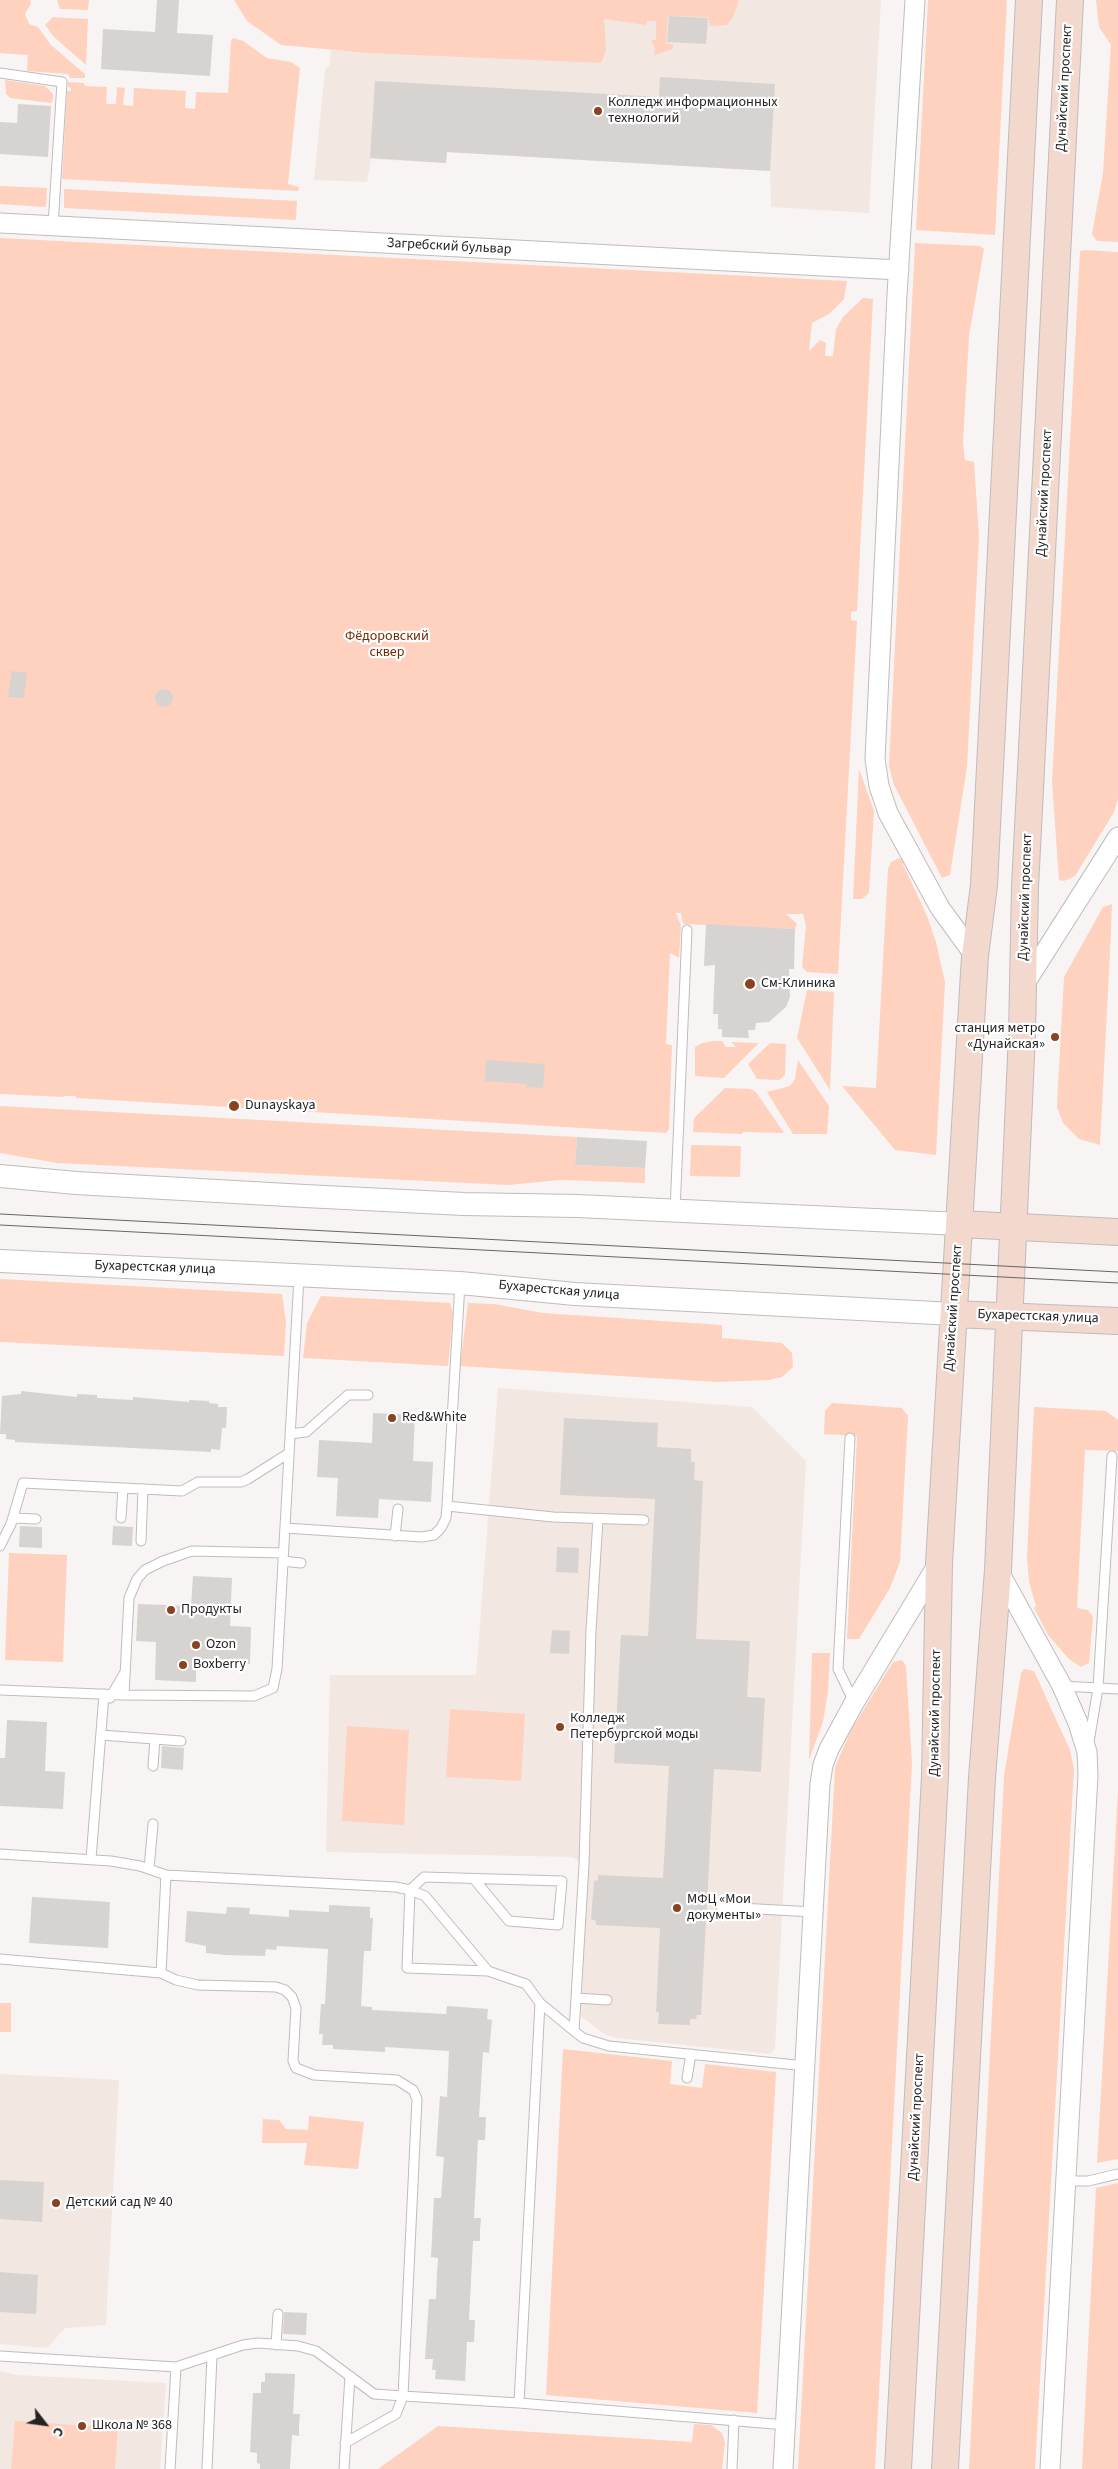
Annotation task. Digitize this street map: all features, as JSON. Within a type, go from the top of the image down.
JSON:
[{"type":"main road","name":"Дунайский проспект","points":[[898,2469],[935,1776],[939,1563],[975,956],[984,885],[1029,0]]},
{"type":"main road","name":"Дунайский проспект","points":[[945,2469],[982,1778],[998,1570],[1024,985],[1025,887],[1070,0]]},
{"type":"main road","points":[[960,1224],[1118,1232]]},
{"type":"main road","name":"Бухарестская улица","points":[[954,1314],[1118,1321]]},
{"type":"street","points":[[915,0],[898,270],[875,759],[879,786],[888,813],[940,908],[975,956]]},
{"type":"street","name":"Загребский бульвар","points":[[0,223],[898,270]]},
{"type":"street","name":"Дунайский проспект","points":[[1024,985],[1118,837]]},
{"type":"street","points":[[0,1176],[76,1183],[305,1196],[960,1224]]},
{"type":"street","name":"Бухарестская улица","points":[[0,1261],[300,1274],[460,1283],[575,1294],[954,1314]]},
{"type":"street","points":[[783,2469],[820,1784],[823,1766],[829,1749],[854,1702],[939,1563]]},
{"type":"street","points":[[998,1570],[1062,1686],[1078,1723],[1087,1752],[1088,1775],[1050,2469]]},
{"type":"lane","points":[[0,73],[62,82],[53,226]]},
{"type":"lane","points":[[675,1211],[688,930]]},
{"type":"lane","points":[[0,1690],[124,1695],[254,1696],[273,1688],[276,1669],[300,1274]]},
{"type":"lane","points":[[285,1528],[422,1538],[434,1535],[446,1518],[460,1283]]},
{"type":"lane","points":[[290,1434],[306,1432],[348,1395],[368,1396]]},
{"type":"lane","points":[[850,1438],[838,1669],[854,1702]]},
{"type":"lane","points":[[0,1546],[5,1539],[13,1518],[24,1483],[182,1491],[198,1482],[241,1482],[262,1472],[289,1453]]},
{"type":"lane","points":[[1087,1752],[1098,1688],[1112,1456]]},
{"type":"lane","points":[[121,1518],[123,1488]]},
{"type":"lane","points":[[141,1541],[144,1489]]},
{"type":"lane","points":[[447,1506],[598,1519],[644,1520]]},
{"type":"lane","points":[[396,1536],[398,1509]]},
{"type":"lane","points":[[13,1518],[36,1519]]},
{"type":"lane","points":[[574,2031],[584,1865],[591,1630],[598,1519]]},
{"type":"lane","points":[[124,1695],[129,1598],[136,1579],[145,1570],[163,1561],[192,1551],[283,1557],[301,1563]]},
{"type":"lane","points":[[91,1859],[102,1712],[108,1694],[126,1670]]},
{"type":"lane","points":[[1062,1686],[1118,1689]]},
{"type":"lane","points":[[101,1735],[180,1741]]},
{"type":"lane","points":[[153,1766],[155,1739]]},
{"type":"lane","points":[[149,1869],[153,1824]]},
{"type":"lane","points":[[0,1854],[111,1861],[149,1869],[166,1875],[396,1887],[410,1890],[424,1896],[488,1971]]},
{"type":"lane","points":[[161,1973],[166,1875]]},
{"type":"lane","points":[[474,1879],[509,1921],[558,1926],[562,1881],[424,1877],[410,1890],[407,1968],[488,1971],[526,1984],[540,2003],[583,2038],[609,2046],[806,2066]]},
{"type":"lane","points":[[721,1907],[814,1912]]},
{"type":"lane","points":[[0,1959],[161,1973],[176,1980],[198,1985],[276,1986],[285,1990],[292,1997],[296,2008],[293,2062],[296,2068],[314,2075],[397,2080],[413,2090],[417,2100],[403,2396],[396,2414],[345,2444]]},
{"type":"lane","points":[[576,1998],[607,2000]]},
{"type":"lane","points":[[518,2403],[540,2003]]},
{"type":"lane","points":[[687,2078],[691,2054]]},
{"type":"lane","points":[[1065,2181],[1088,2181],[1118,2174]]},
{"type":"lane","points":[[276,2345],[278,2314]]},
{"type":"lane","points":[[0,2356],[176,2367],[243,2345],[276,2345],[316,2350],[374,2394],[518,2403],[786,2425]]},
{"type":"lane","points":[[207,2469],[212,2356]]},
{"type":"lane","points":[[170,2469],[176,2367]]},
{"type":"lane","points":[[344,2469],[350,2376]]},
{"type":"lane","points":[[732,2469],[734,2420]]},
{"type":"shaded area","name":"Колледж информационных технологий","points":[[267,0],[881,0],[869,213],[771,207],[770,171],[447,152],[446,163],[371,159],[367,182],[314,180],[325,70],[330,64],[331,46]]},
{"type":"shaded area","name":"Колледж Петербургской моды","points":[[498,1388],[752,1407],[806,1461],[775,2049],[770,2054],[616,2038],[604,2034],[581,2016],[588,1870],[573,1857],[326,1852],[330,1675],[476,1675]]},
{"type":"shaded area","name":"Детский сад № 40","points":[[0,2074],[119,2080],[106,2325],[65,2328],[47,2348],[0,2344]]},
{"type":"shaded area","name":"Школа № 368","points":[[0,2371],[17,2375],[166,2383],[160,2469],[0,2469]]},
{"type":"green space","points":[[0,0],[30,0],[31,4],[25,14],[29,24],[38,27],[51,45],[85,74],[85,78],[70,78],[68,74],[27,71],[28,55],[0,53]]},
{"type":"green space","points":[[57,0],[89,0],[88,10],[60,9]]},
{"type":"green space","points":[[234,0],[739,0],[733,17],[727,25],[710,26],[708,17],[668,16],[666,43],[673,45],[673,49],[654,55],[655,49],[651,40],[656,40],[656,21],[647,21],[646,25],[604,19],[606,50],[601,63],[369,53],[281,45],[247,21]]},
{"type":"green space","points":[[928,0],[1007,0],[995,235],[916,230]]},
{"type":"green space","points":[[1096,0],[1118,0],[1118,242],[1097,241],[1092,234],[1103,173],[1111,45],[1099,27]]},
{"type":"green space","points":[[53,17],[88,19],[86,65],[54,37],[45,25]]},
{"type":"green space","points":[[233,38],[243,41],[267,58],[291,62],[300,68],[288,184],[299,187],[298,191],[62,179],[67,91],[71,91],[71,88],[68,87],[68,82],[84,83],[85,86],[107,87],[106,104],[116,104],[117,87],[125,88],[123,105],[133,106],[134,88],[186,91],[185,108],[195,109],[196,92],[228,93],[231,41]]},
{"type":"green space","points":[[5,80],[45,86],[53,94],[53,100],[51,103],[10,98],[6,94]]},
{"type":"green space","points":[[0,186],[47,188],[46,207],[0,204]]},
{"type":"green space","points":[[64,189],[297,201],[296,220],[64,208]]},
{"type":"green space","name":"Фёдоровский сквер","points":[[0,238],[847,281],[844,299],[829,314],[812,323],[809,351],[820,340],[826,343],[825,356],[833,356],[836,329],[843,317],[863,298],[873,299],[857,611],[851,612],[851,620],[857,621],[838,974],[807,972],[802,967],[806,926],[803,914],[786,914],[797,924],[795,929],[683,924],[681,913],[676,913],[681,926],[679,958],[670,953],[666,1044],[672,1045],[669,1129],[666,1133],[76,1098],[76,1096],[0,1094]]},
{"type":"green space","points":[[915,243],[980,246],[984,249],[969,336],[963,443],[965,460],[974,462],[979,537],[967,767],[950,875],[942,878],[894,785],[889,766]]},
{"type":"green space","points":[[1080,251],[1118,252],[1118,799],[1114,812],[1075,876],[1064,881],[1059,880],[1052,782]]},
{"type":"green space","points":[[859,769],[874,811],[869,893],[862,899],[853,899]]},
{"type":"green space","points":[[899,858],[905,861],[903,864],[927,916],[936,942],[945,982],[936,1155],[895,1150],[842,1086],[876,1088],[888,869],[891,862]]},
{"type":"green space","points":[[1112,904],[1100,1145],[1079,1139],[1063,1123],[1057,1107],[1058,1085],[1064,977],[1103,907]]},
{"type":"green space","points":[[807,990],[834,992],[830,1090],[797,1038]]},
{"type":"green space","points":[[712,1041],[722,1041],[726,1047],[736,1047],[731,1042],[759,1043],[724,1078],[695,1076],[695,1047]]},
{"type":"green space","points":[[770,1043],[786,1044],[785,1075],[779,1080],[757,1079],[748,1064]]},
{"type":"green space","points":[[798,1060],[829,1106],[827,1134],[793,1134],[767,1092],[790,1086],[795,1079]]},
{"type":"green space","points":[[725,1088],[750,1089],[756,1092],[784,1133],[693,1132],[694,1118]]},
{"type":"green space","points":[[0,1106],[577,1137],[575,1165],[645,1168],[645,1183],[560,1180],[508,1185],[57,1163],[0,1153]]},
{"type":"green space","points":[[691,1145],[741,1146],[740,1177],[690,1176]]},
{"type":"green space","points":[[0,1279],[282,1294],[286,1322],[284,1356],[0,1342]]},
{"type":"green space","points":[[321,1296],[450,1303],[453,1314],[448,1366],[303,1358],[307,1323]]},
{"type":"green space","points":[[468,1303],[494,1304],[543,1313],[722,1325],[722,1338],[782,1343],[792,1353],[793,1367],[782,1377],[769,1380],[717,1382],[460,1366]]},
{"type":"green space","points":[[832,1403],[902,1408],[908,1416],[900,1562],[890,1588],[859,1639],[847,1639],[857,1436],[824,1434],[825,1411]]},
{"type":"green space","points":[[1034,1407],[1106,1411],[1118,1420],[1118,1451],[1085,1450],[1077,1608],[1088,1610],[1093,1617],[1089,1663],[1081,1667],[1069,1659],[1048,1635],[1034,1608],[1036,1606],[1029,1582],[1027,1556]]},
{"type":"green space","points":[[9,1553],[67,1555],[63,1662],[5,1660]]},
{"type":"green space","points":[[812,1653],[830,1653],[828,1691],[823,1722],[809,1760]]},
{"type":"green space","points":[[902,1660],[906,1666],[912,1763],[875,2469],[798,2469],[835,1767],[851,1730],[893,1662]]},
{"type":"green space","points":[[1024,1669],[1034,1671],[1070,1750],[1074,1769],[1035,2469],[969,2469],[1004,1776],[1021,1673]]},
{"type":"green space","points":[[450,1709],[525,1714],[521,1781],[446,1777]]},
{"type":"green space","points":[[347,1726],[409,1730],[404,1825],[342,1821]]},
{"type":"green space","points":[[1118,1790],[1118,2159],[1097,2163]]},
{"type":"green space","points":[[0,2003],[11,2003],[11,2032],[0,2032]]},
{"type":"green space","points":[[563,2049],[672,2061],[670,2084],[702,2088],[705,2064],[776,2072],[757,2413],[546,2395]]},
{"type":"green space","points":[[309,2116],[364,2122],[358,2169],[304,2165],[307,2143],[262,2143],[263,2119],[279,2120],[286,2129],[308,2130]]},
{"type":"green space","points":[[1118,2183],[1118,2469],[1082,2469],[1096,2188]]},
{"type":"green space","points":[[15,2421],[118,2428],[115,2469],[11,2469]]},
{"type":"green space","points":[[694,2424],[711,2425],[722,2433],[725,2443],[722,2469],[378,2469],[438,2426],[692,2442]]},
{"type":"building","points":[[157,0],[179,0],[177,33],[213,35],[210,76],[101,69],[103,29],[155,32]]},
{"type":"building","points":[[669,16],[708,18],[706,44],[667,42]]},
{"type":"building","points":[[660,77],[775,84],[770,171],[447,152],[446,163],[370,158],[375,81],[659,97]]},
{"type":"building","points":[[18,104],[51,106],[48,157],[0,154],[0,122],[17,123]]},
{"type":"building","points":[[12,671],[27,673],[24,698],[8,697]]},
{"type":"building","points":[[164,689],[170,692],[173,698],[170,704],[164,707],[158,704],[155,698],[158,692]]},
{"type":"building","name":"См-Клиника","points":[[706,924],[795,929],[794,969],[789,969],[790,997],[786,1007],[769,1022],[756,1023],[755,1030],[748,1030],[749,1038],[722,1037],[722,1029],[718,1029],[718,1014],[713,1014],[715,965],[704,966]]},
{"type":"building","points":[[486,1060],[545,1064],[543,1088],[526,1087],[527,1084],[485,1081]]},
{"type":"building","points":[[577,1137],[647,1141],[645,1168],[575,1165]]},
{"type":"building","points":[[21,1391],[77,1397],[77,1394],[97,1395],[97,1398],[133,1400],[133,1397],[189,1402],[189,1400],[209,1401],[209,1403],[218,1404],[218,1407],[227,1407],[226,1428],[222,1428],[220,1450],[211,1449],[211,1452],[15,1442],[15,1440],[6,1439],[6,1434],[0,1434],[2,1396],[21,1394]]},
{"type":"building","points":[[373,1413],[415,1415],[413,1461],[433,1462],[431,1502],[379,1499],[378,1518],[336,1516],[338,1478],[317,1477],[319,1440],[372,1443]]},
{"type":"building","points":[[564,1418],[658,1423],[657,1447],[691,1449],[691,1462],[695,1462],[694,1480],[703,1481],[696,1639],[750,1641],[747,1697],[765,1698],[761,1772],[714,1769],[701,2015],[697,2015],[696,2019],[690,2019],[690,2025],[658,2024],[659,2012],[656,2012],[660,1928],[596,1925],[596,1921],[591,1919],[594,1881],[598,1880],[598,1875],[663,1878],[669,1766],[614,1763],[621,1635],[648,1636],[655,1499],[560,1495]]},
{"type":"building","points":[[20,1526],[42,1527],[42,1548],[19,1547]]},
{"type":"building","points":[[113,1526],[133,1527],[132,1546],[112,1545]]},
{"type":"building","points":[[557,1547],[579,1548],[578,1573],[556,1572]]},
{"type":"building","points":[[193,1576],[232,1578],[230,1626],[251,1627],[250,1664],[196,1662],[196,1682],[155,1680],[156,1642],[136,1641],[138,1604],[191,1606]]},
{"type":"building","points":[[552,1630],[570,1631],[569,1654],[550,1653]]},
{"type":"building","points":[[7,1720],[47,1722],[45,1771],[65,1772],[63,1809],[0,1806],[0,1758],[5,1758]]},
{"type":"building","points":[[162,1746],[184,1748],[183,1770],[161,1768]]},
{"type":"building","points":[[32,1897],[110,1902],[108,1948],[29,1943]]},
{"type":"building","points":[[329,1905],[370,1907],[370,1918],[373,1918],[371,1951],[364,1951],[361,2006],[372,2007],[372,2010],[446,2014],[447,2006],[488,2009],[487,2019],[492,2020],[489,2053],[483,2052],[479,2117],[486,2117],[485,2140],[478,2140],[474,2218],[481,2218],[480,2241],[473,2241],[469,2320],[475,2320],[474,2342],[467,2342],[465,2381],[435,2379],[436,2370],[432,2370],[433,2359],[425,2359],[429,2299],[436,2299],[438,2258],[431,2257],[434,2198],[441,2198],[444,2157],[436,2156],[440,2096],[447,2097],[449,2051],[385,2047],[385,2052],[333,2049],[333,2045],[322,2045],[323,2034],[319,2034],[321,2004],[325,2004],[328,1949],[277,1946],[276,1950],[266,1949],[265,1956],[225,1955],[206,1953],[206,1946],[185,1942],[187,1911],[226,1914],[227,1907],[250,1908],[249,1914],[289,1917],[289,1910],[329,1912]]},
{"type":"building","points":[[0,2180],[44,2182],[42,2222],[0,2219]]},
{"type":"building","points":[[0,2272],[38,2275],[36,2314],[0,2312]]},
{"type":"building","points":[[284,2312],[307,2313],[306,2335],[283,2334]]},
{"type":"building","points":[[265,2373],[295,2374],[293,2414],[300,2414],[299,2436],[292,2435],[290,2469],[260,2469],[260,2464],[257,2463],[257,2453],[250,2452],[253,2393],[261,2393],[261,2382],[265,2382]]},
{"type":"tram line","points":[[0,1214],[1118,1272]]},
{"type":"tram line","points":[[0,1225],[1118,1283]]},
{"type":"place","name":"Колледж информационных технологий","points":[[598,111]]},
{"type":"place","name":"См-Клиника","points":[[750,984]]},
{"type":"place","name":"станция метро «Дунайская»","points":[[1055,1037]]},
{"type":"place","name":"Dunayskaya","points":[[234,1106]]},
{"type":"place","name":"Red&White","points":[[392,1418]]},
{"type":"place","name":"Продукты","points":[[171,1610]]},
{"type":"place","name":"Ozon","points":[[196,1645]]},
{"type":"place","name":"Boxberry","points":[[183,1665]]},
{"type":"place","name":"Колледж Петербургской моды","points":[[560,1727]]},
{"type":"place","name":"МФЦ «Мои документы»","points":[[677,1908]]},
{"type":"place","name":"Детский сад № 40","points":[[56,2203]]},
{"type":"place","name":"Школа № 368","points":[[82,2426]]}]
